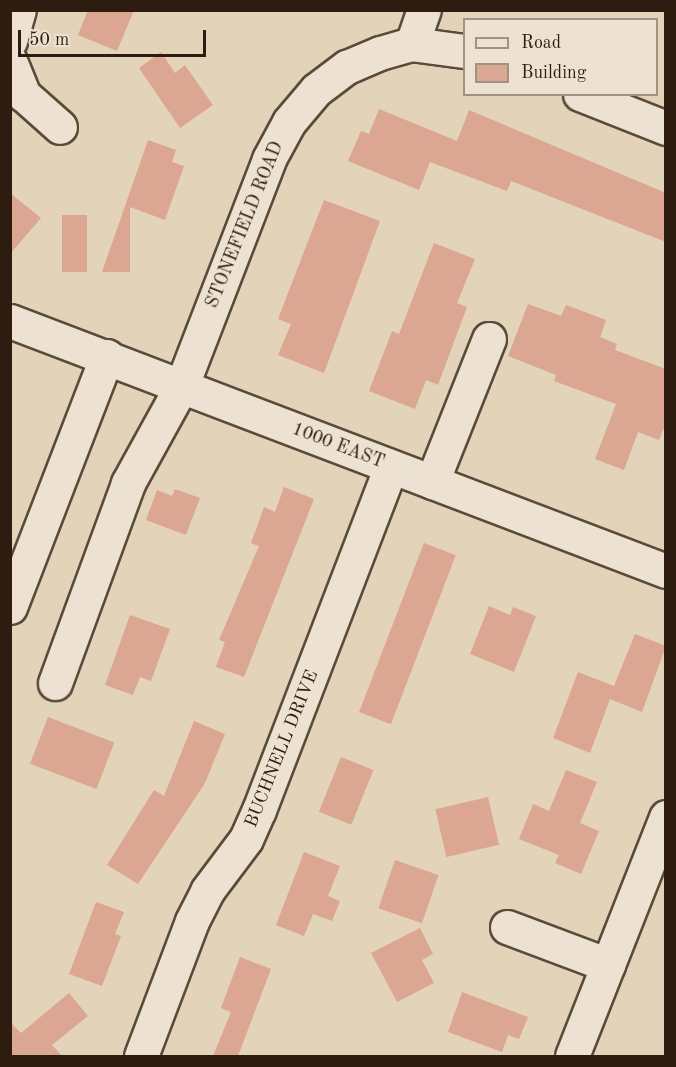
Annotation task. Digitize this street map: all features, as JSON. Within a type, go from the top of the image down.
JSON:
[{"type":"street","points":[[10,41],[19,10]]},
{"type":"street","points":[[412,44],[424,10]]},
{"type":"street","name":"STONEFIELD ROAD","points":[[55,683],[128,483],[182,385],[269,159],[289,122],[316,90],[347,67],[412,44],[463,51]]},
{"type":"street","points":[[10,61],[24,94],[60,128]]},
{"type":"street","points":[[585,96],[666,128]]},
{"type":"street","name":"1000 EAST","points":[[10,321],[107,356],[666,571]]},
{"type":"street","points":[[432,482],[489,339]]},
{"type":"street","points":[[10,607],[107,356]]},
{"type":"street","name":"BUCHNELL DRIVE","points":[[141,1056],[192,921],[207,891],[246,839],[259,810],[392,466]]},
{"type":"street","points":[[572,1056],[666,817]]},
{"type":"street","points":[[507,927],[608,965]]},
{"type":"building","points":[[88,10],[134,10],[117,51],[78,35]]},
{"type":"building","points":[[161,52],[175,73],[185,65],[213,105],[180,128],[139,68]]},
{"type":"building","points":[[379,109],[457,141],[469,110],[666,193],[666,242],[511,181],[507,191],[430,162],[419,190],[348,161],[361,131],[369,134]]},
{"type":"building","points":[[148,140],[176,150],[172,162],[184,166],[165,220],[130,207],[130,272],[102,272]]},
{"type":"building","points":[[10,193],[41,218],[10,254]]},
{"type":"building","points":[[324,200],[380,221],[324,373],[278,355],[291,324],[278,319]]},
{"type":"building","points":[[62,215],[87,215],[87,272],[62,272]]},
{"type":"building","points":[[434,243],[475,259],[457,303],[467,307],[438,385],[426,380],[415,409],[369,391],[392,331],[399,334]]},
{"type":"building","points":[[528,304],[561,316],[566,305],[606,320],[600,337],[617,344],[615,350],[666,369],[666,423],[659,440],[638,432],[624,470],[595,459],[616,404],[554,381],[556,375],[508,356]]},
{"type":"building","points":[[284,487],[314,499],[244,677],[216,667],[225,642],[219,640],[259,546],[251,543],[264,507],[275,512]]},
{"type":"building","points":[[175,489],[200,498],[186,535],[146,520],[157,490],[172,496]]},
{"type":"building","points":[[424,543],[456,555],[391,724],[359,712]]},
{"type":"building","points":[[489,606],[510,615],[513,607],[536,616],[514,672],[470,654]]},
{"type":"building","points":[[130,615],[170,629],[151,681],[140,677],[133,695],[105,685]]},
{"type":"building","points":[[635,634],[666,646],[642,712],[610,699],[590,753],[553,738],[578,672],[614,686]]},
{"type":"building","points":[[48,717],[114,742],[96,789],[30,764]]},
{"type":"building","points":[[194,721],[225,734],[205,783],[138,884],[107,865],[154,790],[164,796]]},
{"type":"building","points":[[341,757],[373,770],[351,825],[319,812]]},
{"type":"building","points":[[566,770],[597,782],[580,823],[599,831],[581,874],[555,863],[559,855],[519,839],[533,804],[549,811]]},
{"type":"building","points":[[488,797],[499,845],[446,857],[435,809]]},
{"type":"building","points":[[304,852],[340,866],[328,896],[340,901],[332,921],[313,914],[304,936],[276,925]]},
{"type":"building","points":[[395,860],[438,875],[422,923],[378,908]]},
{"type":"building","points":[[96,902],[124,912],[115,934],[121,936],[102,986],[69,974]]},
{"type":"building","points":[[420,928],[433,954],[422,960],[434,983],[397,1002],[371,953]]},
{"type":"building","points":[[240,957],[271,969],[238,1056],[213,1056],[231,1012],[221,1008]]},
{"type":"building","points":[[462,992],[528,1017],[519,1039],[508,1035],[502,1052],[448,1032]]},
{"type":"building","points":[[69,993],[88,1016],[52,1045],[62,1056],[10,1056],[10,1022],[21,1033]]}]
